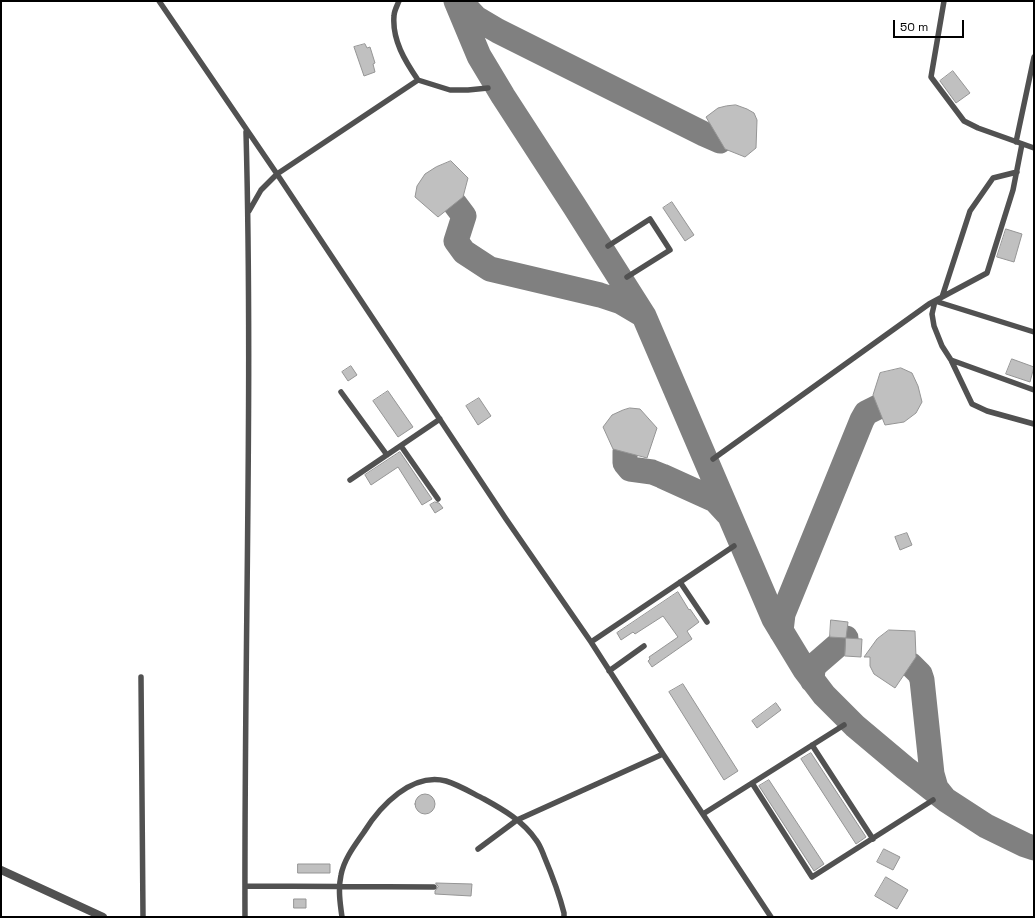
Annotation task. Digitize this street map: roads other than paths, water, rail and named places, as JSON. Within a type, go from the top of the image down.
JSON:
[{"type":"street","points":[[1,870],[103,917]]},
{"type":"lane","points":[[159,1],[246,131],[277,174],[506,519],[591,642],[771,917]]},
{"type":"lane","points":[[399,1],[394,15],[395,33],[400,50],[418,80],[450,90],[488,88]]},
{"type":"lane","points":[[944,1],[931,77],[964,121],[978,128],[1034,148]]},
{"type":"lane","points":[[1016,142],[1034,57]]},
{"type":"lane","points":[[248,211],[261,190],[277,174],[418,80]]},
{"type":"lane","points":[[245,917],[244,798],[248,518],[248,211],[246,131]]},
{"type":"lane","points":[[713,459],[929,304],[987,273],[1013,190],[1022,144]]},
{"type":"lane","points":[[942,297],[970,211],[993,178],[1017,172]]},
{"type":"lane","points":[[608,246],[650,219],[670,250],[627,277]]},
{"type":"lane","points":[[935,301],[1034,332]]},
{"type":"lane","points":[[935,301],[932,314],[934,326],[942,346],[951,360],[972,404],[987,411],[1034,424]]},
{"type":"lane","points":[[951,360],[1034,390]]},
{"type":"lane","points":[[341,392],[387,455]]},
{"type":"lane","points":[[350,480],[440,419]]},
{"type":"lane","points":[[401,446],[438,499]]},
{"type":"lane","points":[[591,642],[734,546]]},
{"type":"lane","points":[[680,582],[707,622]]},
{"type":"lane","points":[[609,671],[644,646]]},
{"type":"lane","points":[[141,676],[143,917]]},
{"type":"lane","points":[[703,814],[844,725]]},
{"type":"lane","points":[[812,745],[873,839]]},
{"type":"lane","points":[[478,849],[516,820],[663,754]]},
{"type":"lane","points":[[342,917],[340,898],[341,874],[350,853],[370,821],[393,797],[411,785],[430,779],[446,781],[470,792],[504,810],[523,825],[537,841],[555,880],[564,917]]},
{"type":"lane","points":[[752,783],[812,877],[933,800]]},
{"type":"lane","points":[[245,886],[434,887]]}]
